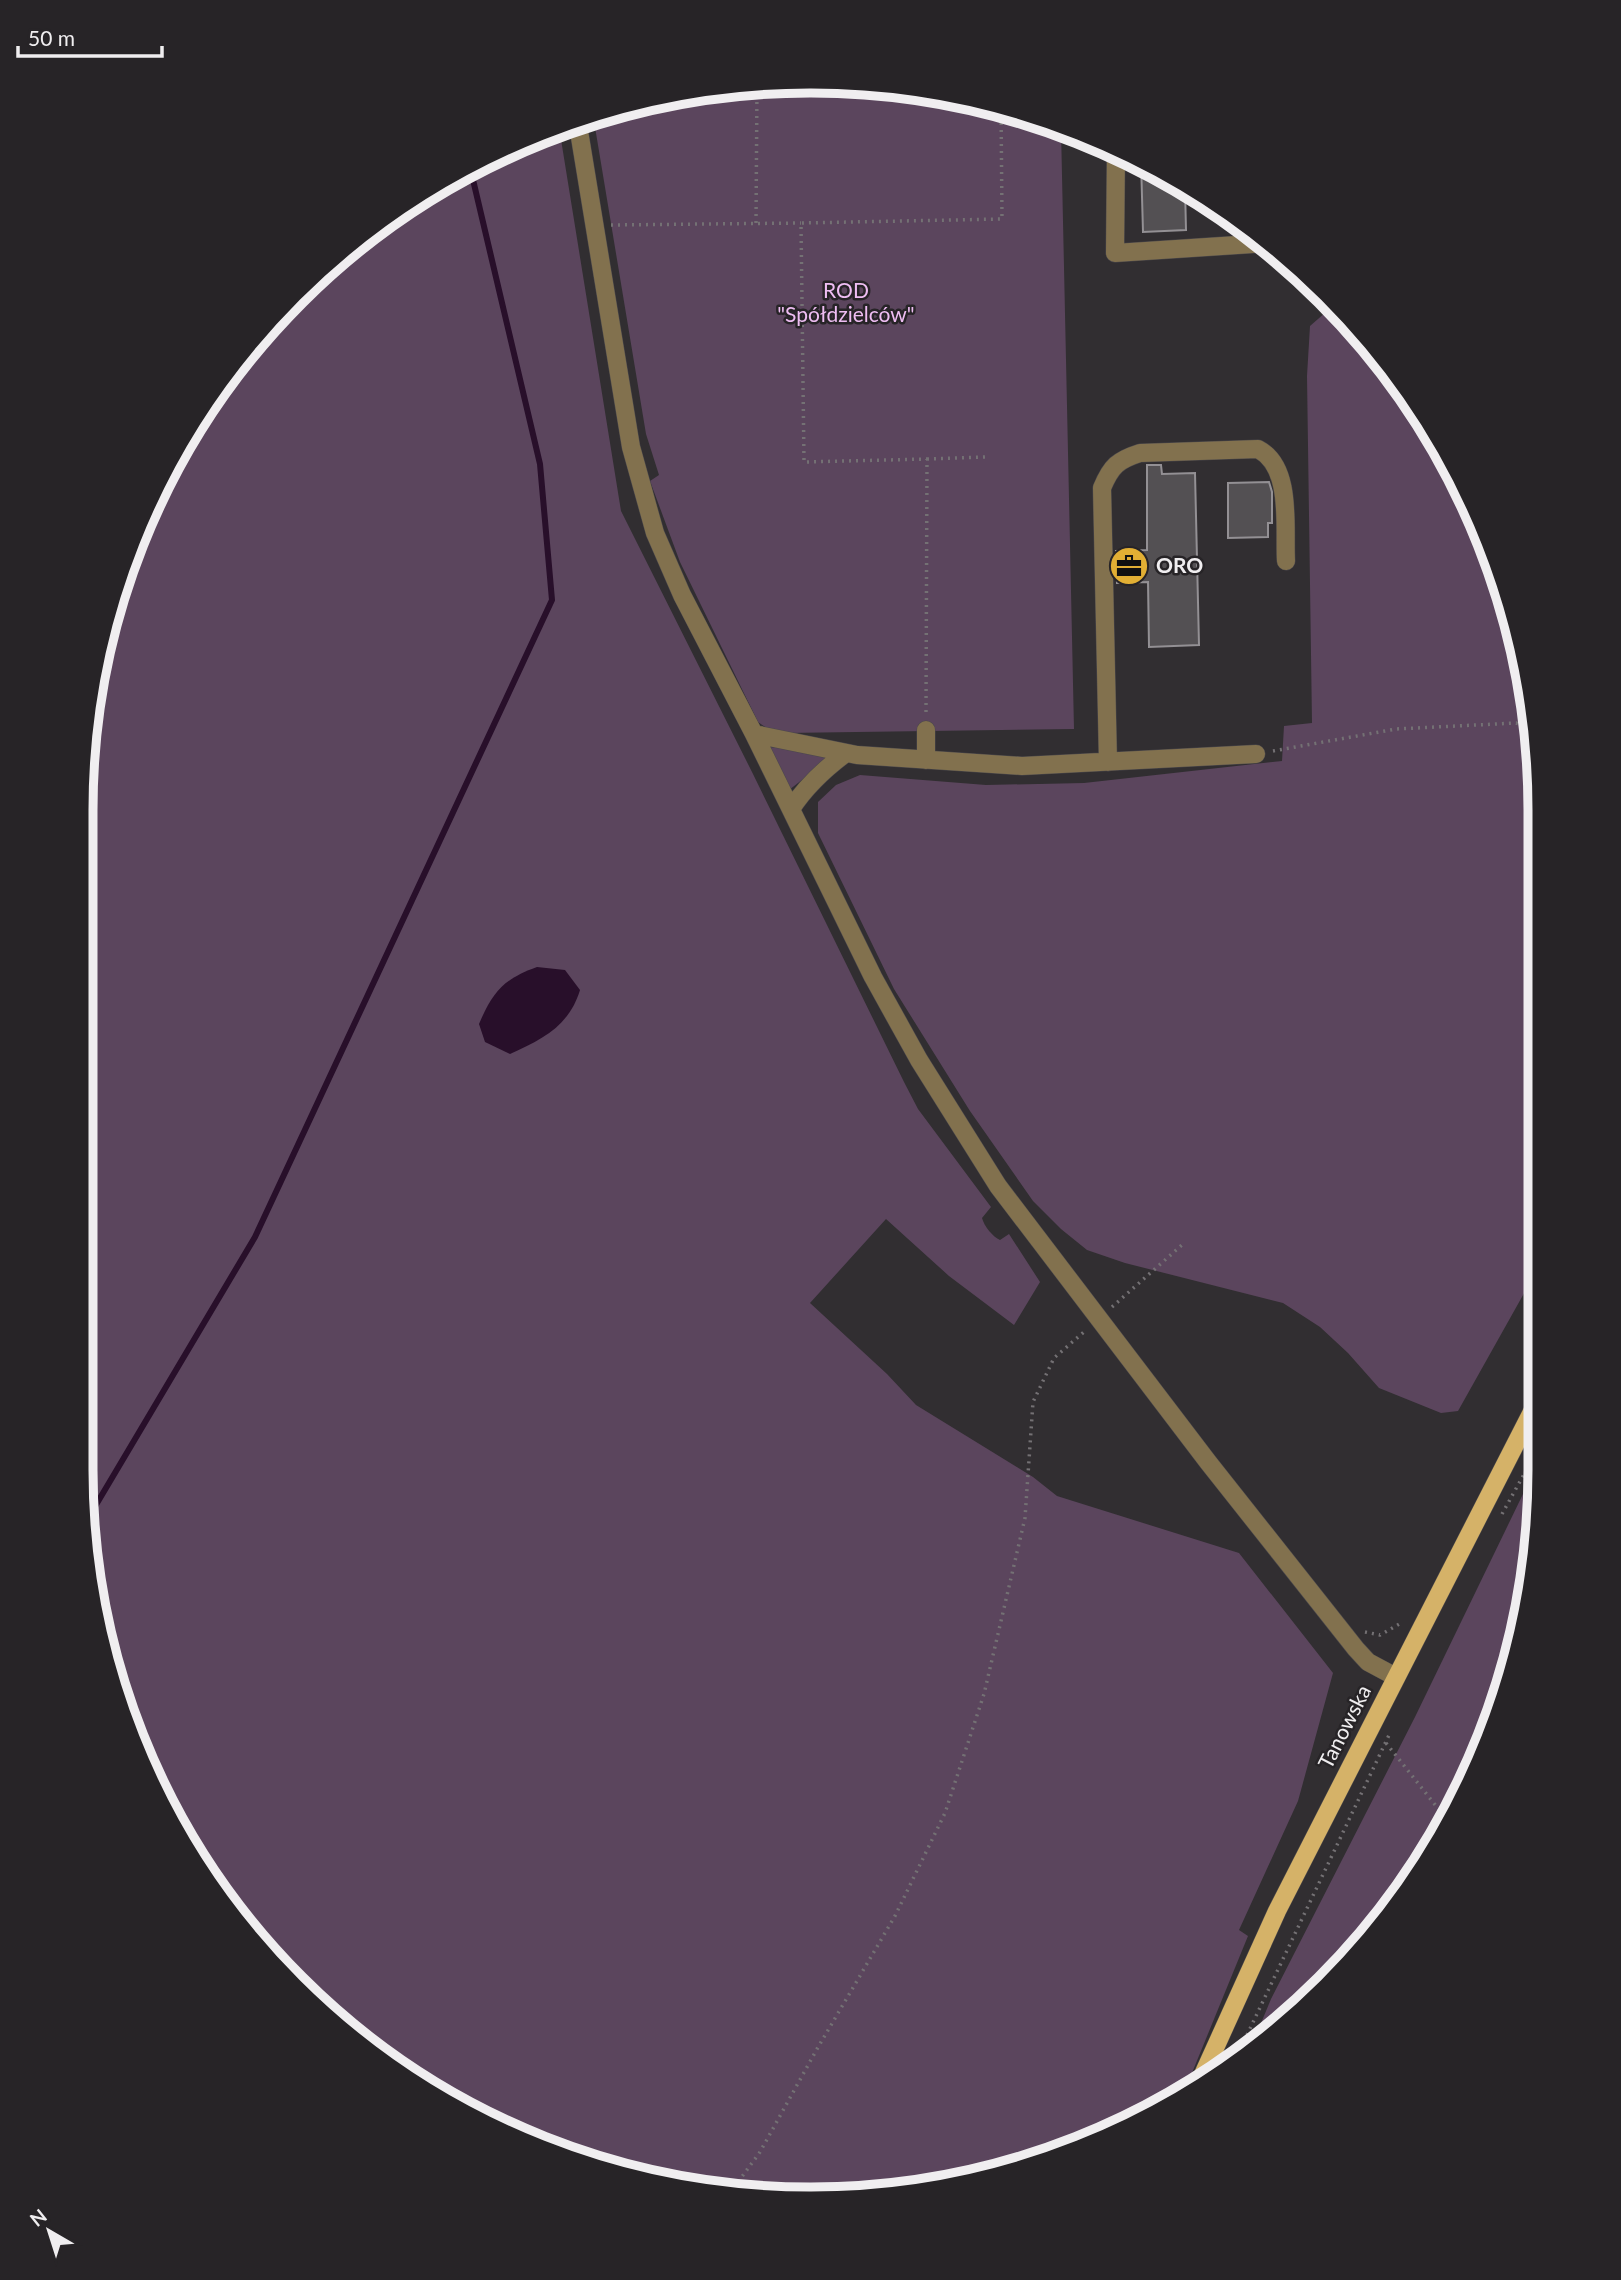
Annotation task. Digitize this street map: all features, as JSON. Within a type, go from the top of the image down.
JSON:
[{"type":"main road","name":"Tanowska","points":[[1206,2068],[1272,1922],[1528,1420]]},
{"type":"street","points":[[579,131],[637,474],[667,562],[873,977],[919,1060],[998,1186],[1356,1648],[1368,1662],[1396,1676]]},
{"type":"street","points":[[1116,161],[1115,253],[1251,244]]},
{"type":"street","points":[[1108,762],[1102,488],[1109,472],[1122,459],[1140,453],[1258,449],[1272,460],[1282,482],[1286,561]]},
{"type":"street","points":[[926,730],[926,760]]},
{"type":"street","points":[[754,734],[846,753],[1022,766],[1256,754]]},
{"type":"street","points":[[791,809],[805,788],[846,753]]},
{"type":"path","points":[[756,223],[757,95]]},
{"type":"path","points":[[612,225],[1002,219],[1000,118]]},
{"type":"path","points":[[802,223],[804,462],[986,457]]},
{"type":"path","points":[[926,730],[927,459]]},
{"type":"path","points":[[1256,754],[1396,729],[1516,723],[1523,725]]},
{"type":"path","points":[[737,2183],[760,2152],[895,1916],[945,1813],[984,1694],[1025,1518],[1033,1402],[1054,1358],[1183,1244]]},
{"type":"path","points":[[1360,1631],[1380,1635],[1405,1621],[1423,1626]]},
{"type":"path","points":[[1372,1724],[1441,1812]]},
{"type":"path","points":[[1244,2041],[1391,1731]]},
{"type":"green space","name":"ROD \"Spółdzielców\"","points":[[764,94],[857,94],[951,107],[996,117],[1061,138],[1074,729],[785,733],[768,729],[758,722],[680,562],[650,481],[659,475],[646,434],[595,126],[625,117],[717,99]]},
{"type":"green space","points":[[561,138],[621,511],[918,1109],[991,1207],[982,1218],[987,1228],[1000,1240],[1009,1234],[1040,1282],[1014,1325],[949,1276],[886,1219],[810,1303],[887,1374],[916,1405],[1033,1477],[1057,1496],[1239,1553],[1333,1673],[1298,1801],[1239,1930],[1248,1936],[1190,2078],[1128,2113],[1085,2133],[996,2163],[904,2181],[857,2186],[764,2186],[670,2173],[580,2149],[493,2113],[412,2066],[337,2009],[271,1943],[241,1906],[189,1828],[147,1744],[117,1655],[99,1563],[94,1516],[94,764],[99,717],[117,625],[147,536],[167,493],[214,412],[271,337],[337,271],[374,241],[452,189],[536,147]]},
{"type":"green space","points":[[1326,312],[1380,374],[1432,452],[1474,536],[1490,580],[1504,625],[1522,717],[1528,810],[1528,1286],[1458,1411],[1441,1413],[1379,1388],[1320,1327],[1283,1303],[1125,1263],[1087,1250],[1061,1229],[1033,1201],[970,1111],[894,989],[818,833],[818,802],[836,785],[860,775],[986,785],[1084,783],[1282,761],[1284,726],[1312,723],[1307,376],[1310,326]]},
{"type":"green space","points":[[768,747],[796,749],[830,758],[789,790]]},
{"type":"green space","points":[[1528,1484],[1522,1563],[1504,1655],[1474,1744],[1454,1787],[1432,1828],[1380,1906],[1318,1977],[1258,2030],[1271,1999],[1415,1717]]},
{"type":"shaded area","points":[[537,967],[565,970],[580,990],[569,1013],[544,1037],[510,1054],[485,1042],[479,1024],[489,1003],[501,988],[516,976]]},
{"type":"building","points":[[1141,174],[1185,199],[1186,230],[1143,232]]},
{"type":"building","points":[[1147,465],[1161,465],[1162,474],[1195,473],[1199,645],[1149,647],[1148,582],[1117,583],[1116,551],[1147,550]]},
{"type":"building","points":[[1269,482],[1272,492],[1272,523],[1268,523],[1268,537],[1228,538],[1228,483]]},
{"type":"waterway","points":[[94,1508],[255,1237],[552,600],[540,464],[473,178]]},
{"type":"place","name":"ORO","points":[[1129,566]]}]
